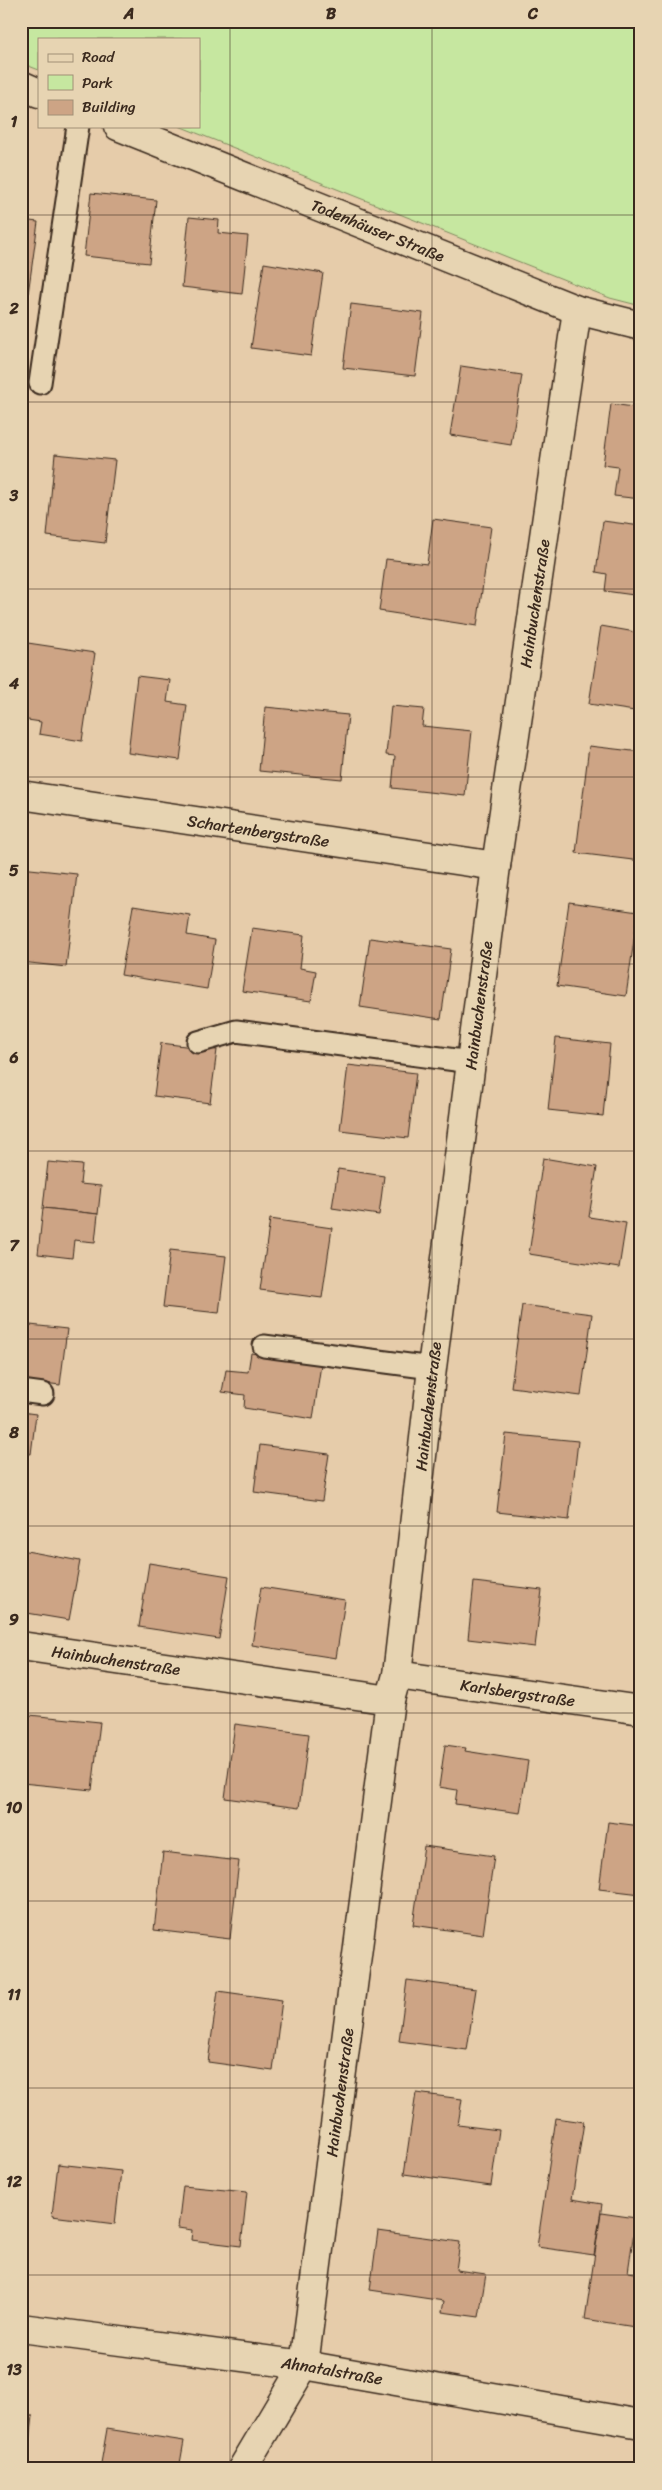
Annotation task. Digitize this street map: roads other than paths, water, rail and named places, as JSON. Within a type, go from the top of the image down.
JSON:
[{"type":"street","points":[[21,85],[38,93]]},
{"type":"street","name":"Todenhäuser Straße","points":[[123,128],[577,310],[641,326]]},
{"type":"street","name":"Hainbuchenstraße","points":[[242,2469],[304,2366],[393,1687],[496,866],[577,310]]},
{"type":"street","name":"Schartenbergstraße","points":[[21,794],[496,866]]},
{"type":"street","name":"Hainbuchenstraße","points":[[21,1646],[393,1687]]},
{"type":"street","name":"Karlsbergstraße","points":[[393,1687],[641,1710]]},
{"type":"street","name":"Ahnatalstraße","points":[[21,2328],[304,2366],[641,2424]]},
{"type":"lane","points":[[40,383],[78,128]]},
{"type":"lane","points":[[198,1042],[236,1030],[471,1062]]},
{"type":"lane","points":[[264,1346],[432,1368]]},
{"type":"lane","points":[[21,1391],[43,1394]]}]
